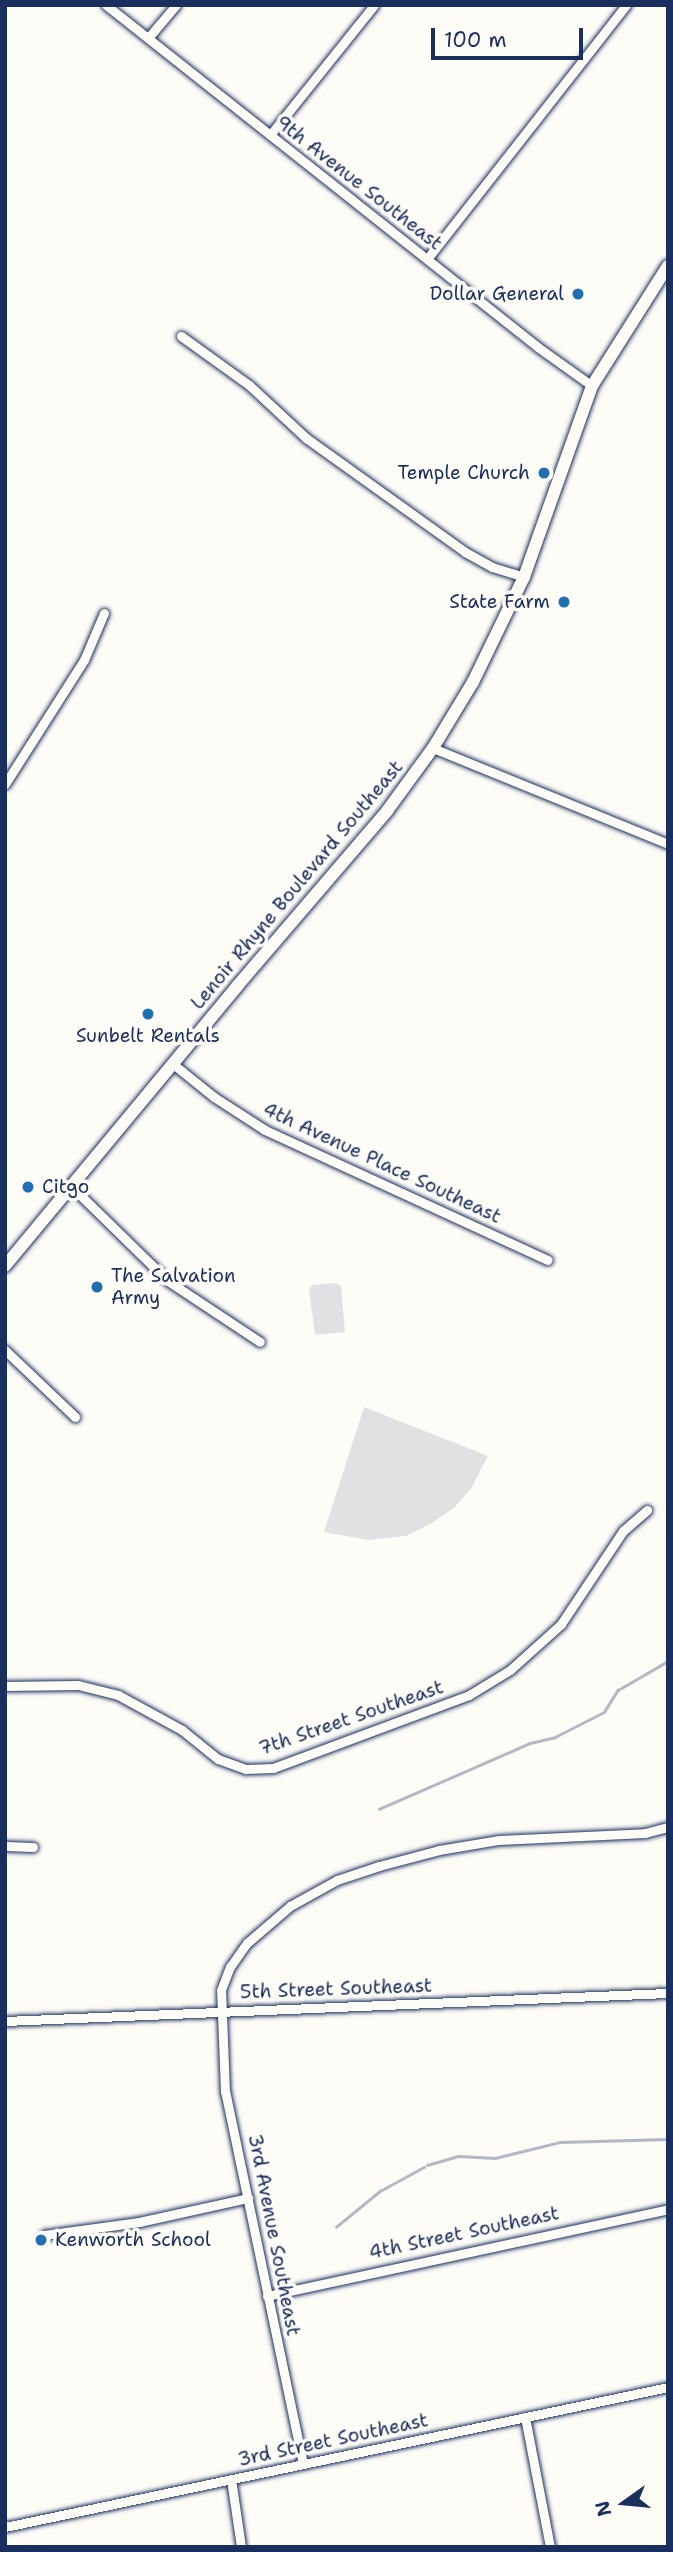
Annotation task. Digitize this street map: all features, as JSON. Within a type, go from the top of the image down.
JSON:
[{"type":"main road","name":"Lenoir Rhyne Boulevard Southeast","points":[[8,1257],[72,1187],[387,811],[433,748],[473,682],[524,577],[593,386],[668,267]]},
{"type":"street","name":"9th Avenue Southeast","points":[[106,5],[539,348],[593,386]]},
{"type":"street","points":[[148,38],[176,5]]},
{"type":"street","points":[[270,135],[374,5]]},
{"type":"street","points":[[427,259],[626,5]]},
{"type":"street","points":[[181,336],[249,385],[306,438],[465,552],[492,567],[524,577]]},
{"type":"street","points":[[5,784],[85,660],[104,612]]},
{"type":"street","points":[[433,748],[668,844]]},
{"type":"street","name":"4th Avenue Place Southeast","points":[[173,1064],[214,1097],[265,1130],[548,1260]]},
{"type":"street","points":[[72,1187],[168,1281],[260,1342]]},
{"type":"street","points":[[5,1350],[75,1417]]},
{"type":"street","name":"7th Street Southeast","points":[[5,1686],[78,1685],[118,1695],[182,1730],[205,1750],[226,1762],[246,1769],[273,1768],[469,1695],[510,1671],[561,1624],[623,1531],[647,1510]]},
{"type":"street","points":[[667,1827],[668,1834]]},
{"type":"street","name":"3rd Avenue Southeast","points":[[303,2464],[225,2092],[222,2011],[225,1977],[247,1943],[290,1906],[337,1880],[404,1858],[473,1843],[525,1837],[645,1833],[667,1827]]},
{"type":"street","points":[[5,1846],[33,1847]]},
{"type":"street","name":"5th Street Southeast","points":[[5,2021],[668,1993]]},
{"type":"street","points":[[44,2235],[139,2222],[247,2197]]},
{"type":"street","name":"4th Street Southeast","points":[[267,2296],[668,2209]]},
{"type":"street","name":"3rd Street Southeast","points":[[5,2527],[668,2387]]},
{"type":"street","points":[[525,2417],[550,2547]]},
{"type":"street","points":[[231,2479],[241,2547]]},
{"type":"shaded area","points":[[336,1283],[341,1286],[345,1332],[315,1335],[309,1289],[312,1285]]},
{"type":"shaded area","points":[[364,1407],[488,1456],[472,1487],[455,1507],[406,1536],[368,1540],[324,1532]]},
{"type":"waterway","points":[[379,1809],[530,1743],[555,1737],[604,1712],[618,1690],[668,1661]]},
{"type":"waterway","points":[[427,2165],[459,2156],[495,2158],[560,2142],[668,2139]]},
{"type":"waterway","points":[[336,2227],[380,2191],[424,2167]]},
{"type":"place","name":"Dollar General","points":[[578,294]]},
{"type":"place","name":"Temple Church","points":[[544,473]]},
{"type":"place","name":"State Farm","points":[[564,602]]},
{"type":"place","name":"Sunbelt Rentals","points":[[148,1014]]},
{"type":"place","name":"Citgo","points":[[28,1187]]},
{"type":"place","name":"The Salvation Army","points":[[97,1287]]},
{"type":"place","name":"Kenworth School","points":[[41,2240]]}]
